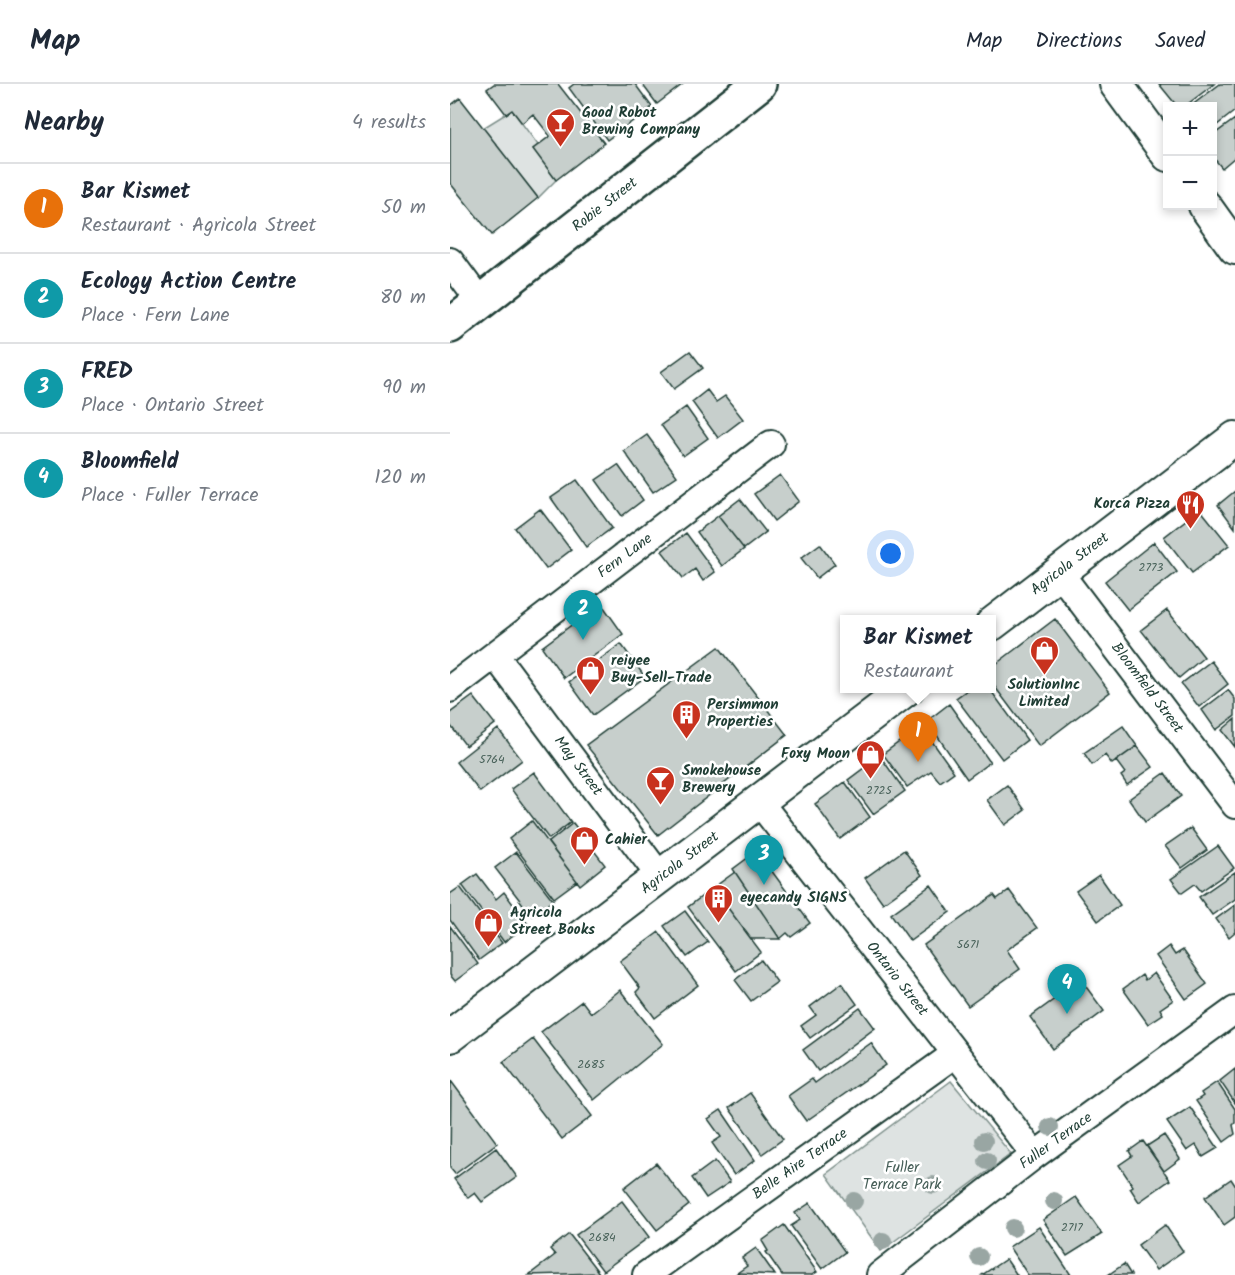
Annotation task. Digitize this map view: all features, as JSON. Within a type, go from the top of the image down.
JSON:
[{"type":"main road","name":"Robie Street","points":[[450,326],[759,84]]},
{"type":"street","points":[[1116,84],[1163,149]]},
{"type":"street","points":[[1208,210],[1235,248]]},
{"type":"street","points":[[450,261],[481,303]]},
{"type":"street","name":"Agricola Street","points":[[996,621],[1235,438]]},
{"type":"street","name":"Fern Lane","points":[[450,689],[771,444]]},
{"type":"street","name":"Bloomfield Street","points":[[1059,572],[1235,805]]},
{"type":"street","name":"May Street","points":[[495,655],[661,878]]},
{"type":"street","name":"Agricola Street","points":[[450,1036],[661,878],[902,693]]},
{"type":"street","name":"Ontario Street","points":[[760,802],[1035,1155]]},
{"type":"street","name":"Fuller Terrace","points":[[880,1275],[1035,1155],[1235,1010]]},
{"type":"street","name":"Belle Aire Terrace","points":[[646,1275],[955,1054]]},
{"type":"green space","points":[[512,110],[538,145],[533,149],[556,180],[538,198],[483,128]]},
{"type":"green space","name":"Fuller Terrace Park","points":[[951,1081],[1011,1154],[881,1251],[826,1174]]},
{"type":"building","points":[[494,84],[558,84],[604,143],[556,180],[533,149],[550,136],[533,114],[522,123],[512,110],[506,114],[487,89]]},
{"type":"building","points":[[574,84],[635,84],[652,107],[607,140],[569,88]]},
{"type":"building","points":[[642,84],[683,84],[657,104]]},
{"type":"building","points":[[1159,84],[1214,84],[1190,102],[1174,102]]},
{"type":"building","points":[[1220,84],[1235,84],[1235,111],[1217,125],[1217,102],[1196,102]]},
{"type":"building","points":[[460,98],[538,198],[492,235],[450,183],[450,106]]},
{"type":"building","points":[[1235,119],[1235,157],[1222,168],[1217,162],[1217,132]]},
{"type":"building","points":[[690,351],[703,368],[674,389],[661,372]]},
{"type":"building","points":[[707,390],[716,402],[725,396],[743,419],[718,438],[692,402]]},
{"type":"building","points":[[686,407],[708,438],[683,456],[661,425]]},
{"type":"building","points":[[647,435],[677,476],[653,492],[624,451]]},
{"type":"building","points":[[618,465],[643,500],[622,516],[596,480]]},
{"type":"building","points":[[780,475],[799,501],[774,521],[754,494]]},
{"type":"building","points":[[577,480],[612,528],[586,547],[551,498]]},
{"type":"building","points":[[1235,491],[1235,528],[1218,505]]},
{"type":"building","points":[[740,499],[766,532],[744,549],[718,516]]},
{"type":"building","points":[[540,509],[571,550],[546,569],[515,528]]},
{"type":"building","points":[[1200,509],[1229,545],[1192,573],[1164,537]]},
{"type":"building","points":[[718,516],[744,549],[722,566],[697,532]]},
{"type":"building","points":[[686,533],[715,572],[703,581],[695,569],[683,578],[662,551]]},
{"type":"building","points":[[1154,542],[1177,572],[1128,610],[1105,581]]},
{"type":"building","points":[[820,544],[835,564],[817,578],[801,558]]},
{"type":"building","points":[[601,603],[623,634],[564,678],[542,647]]},
{"type":"building","points":[[1167,610],[1204,657],[1179,678],[1141,630]]},
{"type":"building","name":"SolutionInc Limited","points":[[1055,619],[1110,692],[1039,746],[996,688],[996,664]]},
{"type":"building","points":[[621,644],[645,677],[593,715],[569,682]]},
{"type":"building","name":"Persimmon Properties","points":[[719,647],[787,735],[658,835],[586,745]]},
{"type":"building","points":[[1211,661],[1228,684],[1199,707],[1181,684]]},
{"type":"building","points":[[1228,690],[1235,699],[1235,716],[1216,730],[1202,710]]},
{"type":"building","points":[[963,693],[993,693],[1027,740],[1002,759],[956,698]]},
{"type":"building","points":[[473,696],[495,724],[466,746],[450,725],[450,713]]},
{"type":"building","points":[[949,704],[990,762],[967,779],[927,721]]},
{"type":"building","points":[[1235,719],[1235,747],[1222,730]]},
{"type":"building","points":[[921,726],[954,772],[940,782],[931,771],[907,787],[883,754]]},
{"type":"building","points":[[1123,726],[1137,746],[1112,764],[1105,755],[1092,765],[1084,753]]},
{"type":"building","points":[[498,729],[522,760],[480,792],[456,762]]},
{"type":"building","points":[[1137,746],[1153,767],[1127,785],[1121,776],[1125,773],[1116,761]]},
{"type":"building","points":[[880,756],[905,791],[873,814],[848,780]]},
{"type":"building","points":[[534,772],[571,822],[549,839],[511,789]]},
{"type":"building","points":[[1165,773],[1181,796],[1145,822],[1129,799]]},
{"type":"building","points":[[845,782],[870,817],[840,839],[815,804]]},
{"type":"building","points":[[1007,785],[1025,810],[1005,825],[987,800]]},
{"type":"building","points":[[532,821],[577,881],[554,898],[509,839]]},
{"type":"building","points":[[573,823],[605,865],[580,885],[548,843]]},
{"type":"building","points":[[1191,828],[1207,850],[1182,868],[1165,846]]},
{"type":"building","points":[[1218,846],[1234,868],[1201,891],[1195,884],[1182,893],[1171,879]]},
{"type":"building","points":[[904,850],[922,875],[883,903],[865,878]]},
{"type":"building","points":[[757,851],[810,923],[791,937],[787,933],[780,939],[733,869]]},
{"type":"building","points":[[516,852],[553,900],[532,916],[495,868]]},
{"type":"building","points":[[735,872],[780,939],[751,939],[713,888]]},
{"type":"building","points":[[1235,872],[1235,899],[1212,915],[1199,897]]},
{"type":"building","points":[[477,874],[496,899],[504,892],[528,924],[504,942],[462,885]]},
{"type":"building","points":[[1099,875],[1120,905],[1098,921],[1076,891]]},
{"type":"building","points":[[931,885],[950,912],[910,941],[891,914]]},
{"type":"building","points":[[460,887],[502,943],[479,960],[450,920],[450,894]]},
{"type":"building","name":"eyecandy SIGNS","points":[[713,888],[761,952],[736,971],[688,907]]},
{"type":"building","points":[[1009,890],[1037,928],[1007,950],[1020,969],[968,1006],[924,945],[994,895],[997,899]]},
{"type":"building","points":[[1235,905],[1235,932],[1229,937],[1216,919]]},
{"type":"building","points":[[685,911],[708,942],[687,957],[664,926]]},
{"type":"building","points":[[450,926],[478,964],[455,981],[450,975]]},
{"type":"building","points":[[659,932],[698,985],[655,1018],[636,992],[640,988],[620,961]]},
{"type":"building","points":[[1169,946],[1175,955],[1183,950],[1207,984],[1186,999],[1156,956]]},
{"type":"building","points":[[761,960],[777,982],[751,1001],[735,980]]},
{"type":"building","points":[[1154,973],[1173,1000],[1160,1009],[1163,1014],[1148,1024],[1123,989],[1142,975],[1145,980]]},
{"type":"building","points":[[1081,980],[1104,1011],[1053,1049],[1030,1017]]},
{"type":"building","points":[[842,983],[857,1004],[810,1038],[801,1026],[816,1015],[810,1007]]},
{"type":"building","points":[[620,990],[663,1044],[594,1100],[541,1032],[582,1001],[591,1013]]},
{"type":"building","points":[[860,1008],[875,1028],[818,1071],[803,1050]]},
{"type":"building","points":[[533,1039],[592,1116],[562,1139],[503,1062]]},
{"type":"building","points":[[871,1043],[886,1065],[806,1121],[788,1096],[812,1079],[815,1083]]},
{"type":"building","points":[[1235,1069],[1235,1103],[1220,1081]]},
{"type":"building","points":[[451,1081],[497,1143],[455,1174],[450,1168]]},
{"type":"building","points":[[1217,1082],[1235,1109],[1233,1125],[1235,1134],[1224,1142],[1196,1101],[1203,1096],[1201,1093]]},
{"type":"building","points":[[750,1093],[783,1139],[762,1154],[729,1108]]},
{"type":"building","points":[[1190,1107],[1218,1148],[1203,1157],[1196,1145],[1187,1151],[1167,1122]]},
{"type":"building","points":[[721,1110],[755,1160],[734,1175],[712,1143],[721,1137],[708,1119]]},
{"type":"building","points":[[1164,1135],[1180,1159],[1164,1171],[1147,1146]]},
{"type":"building","points":[[1143,1141],[1170,1180],[1139,1202],[1130,1188],[1133,1186],[1119,1165],[1132,1156],[1129,1151]]},
{"type":"building","points":[[496,1148],[517,1177],[482,1202],[475,1193],[468,1198],[454,1179]]},
{"type":"building","points":[[715,1161],[730,1182],[706,1198],[692,1178]]},
{"type":"building","points":[[656,1163],[689,1205],[657,1230],[624,1188]]},
{"type":"building","points":[[1231,1179],[1235,1185],[1235,1217],[1224,1225],[1205,1197]]},
{"type":"building","points":[[1076,1197],[1102,1234],[1067,1256],[1043,1220]]},
{"type":"building","points":[[622,1201],[649,1237],[603,1271],[576,1235]]},
{"type":"building","points":[[810,1203],[845,1252],[822,1269],[791,1226],[800,1220],[795,1213]]},
{"type":"building","points":[[784,1225],[817,1272],[812,1275],[782,1275],[766,1252],[768,1251],[762,1241]]},
{"type":"building","points":[[1165,1225],[1183,1251],[1156,1270],[1138,1245]]},
{"type":"building","points":[[1039,1227],[1071,1275],[1028,1275],[1009,1247]]},
{"type":"building","points":[[569,1234],[599,1273],[529,1275],[555,1255],[550,1249]]},
{"type":"building","points":[[756,1248],[775,1275],[737,1273],[747,1266],[742,1258]]},
{"type":"building","points":[[1006,1259],[1017,1275],[982,1275]]},
{"type":"building","points":[[1124,1264],[1131,1275],[1108,1275]]},
{"type":"place","name":"Good Robot Brewing Company","points":[[561,148]]},
{"type":"place","name":"Korca Pizza","points":[[1191,530]]},
{"type":"place","name":"Ecology Action Centre","points":[[583,640]]},
{"type":"place","name":"SolutionInc Limited","points":[[1044,676]]},
{"type":"place","name":"reiyee Buy-Sell-Trade","points":[[590,696]]},
{"type":"place","name":"Persimmon Properties","points":[[686,740]]},
{"type":"place","name":"Bar Kismet","points":[[918,762]]},
{"type":"place","name":"Foxy Moon","points":[[871,780]]},
{"type":"place","name":"Smokehouse Brewery","points":[[661,806]]},
{"type":"place","name":"Cahier","points":[[584,866]]},
{"type":"place","name":"FRED","points":[[764,885]]},
{"type":"place","name":"eyecandy SIGNS","points":[[719,924]]},
{"type":"place","name":"Agricola Street Books","points":[[489,948]]},
{"type":"place","name":"Bloomfield","points":[[1067,1014]]}]
